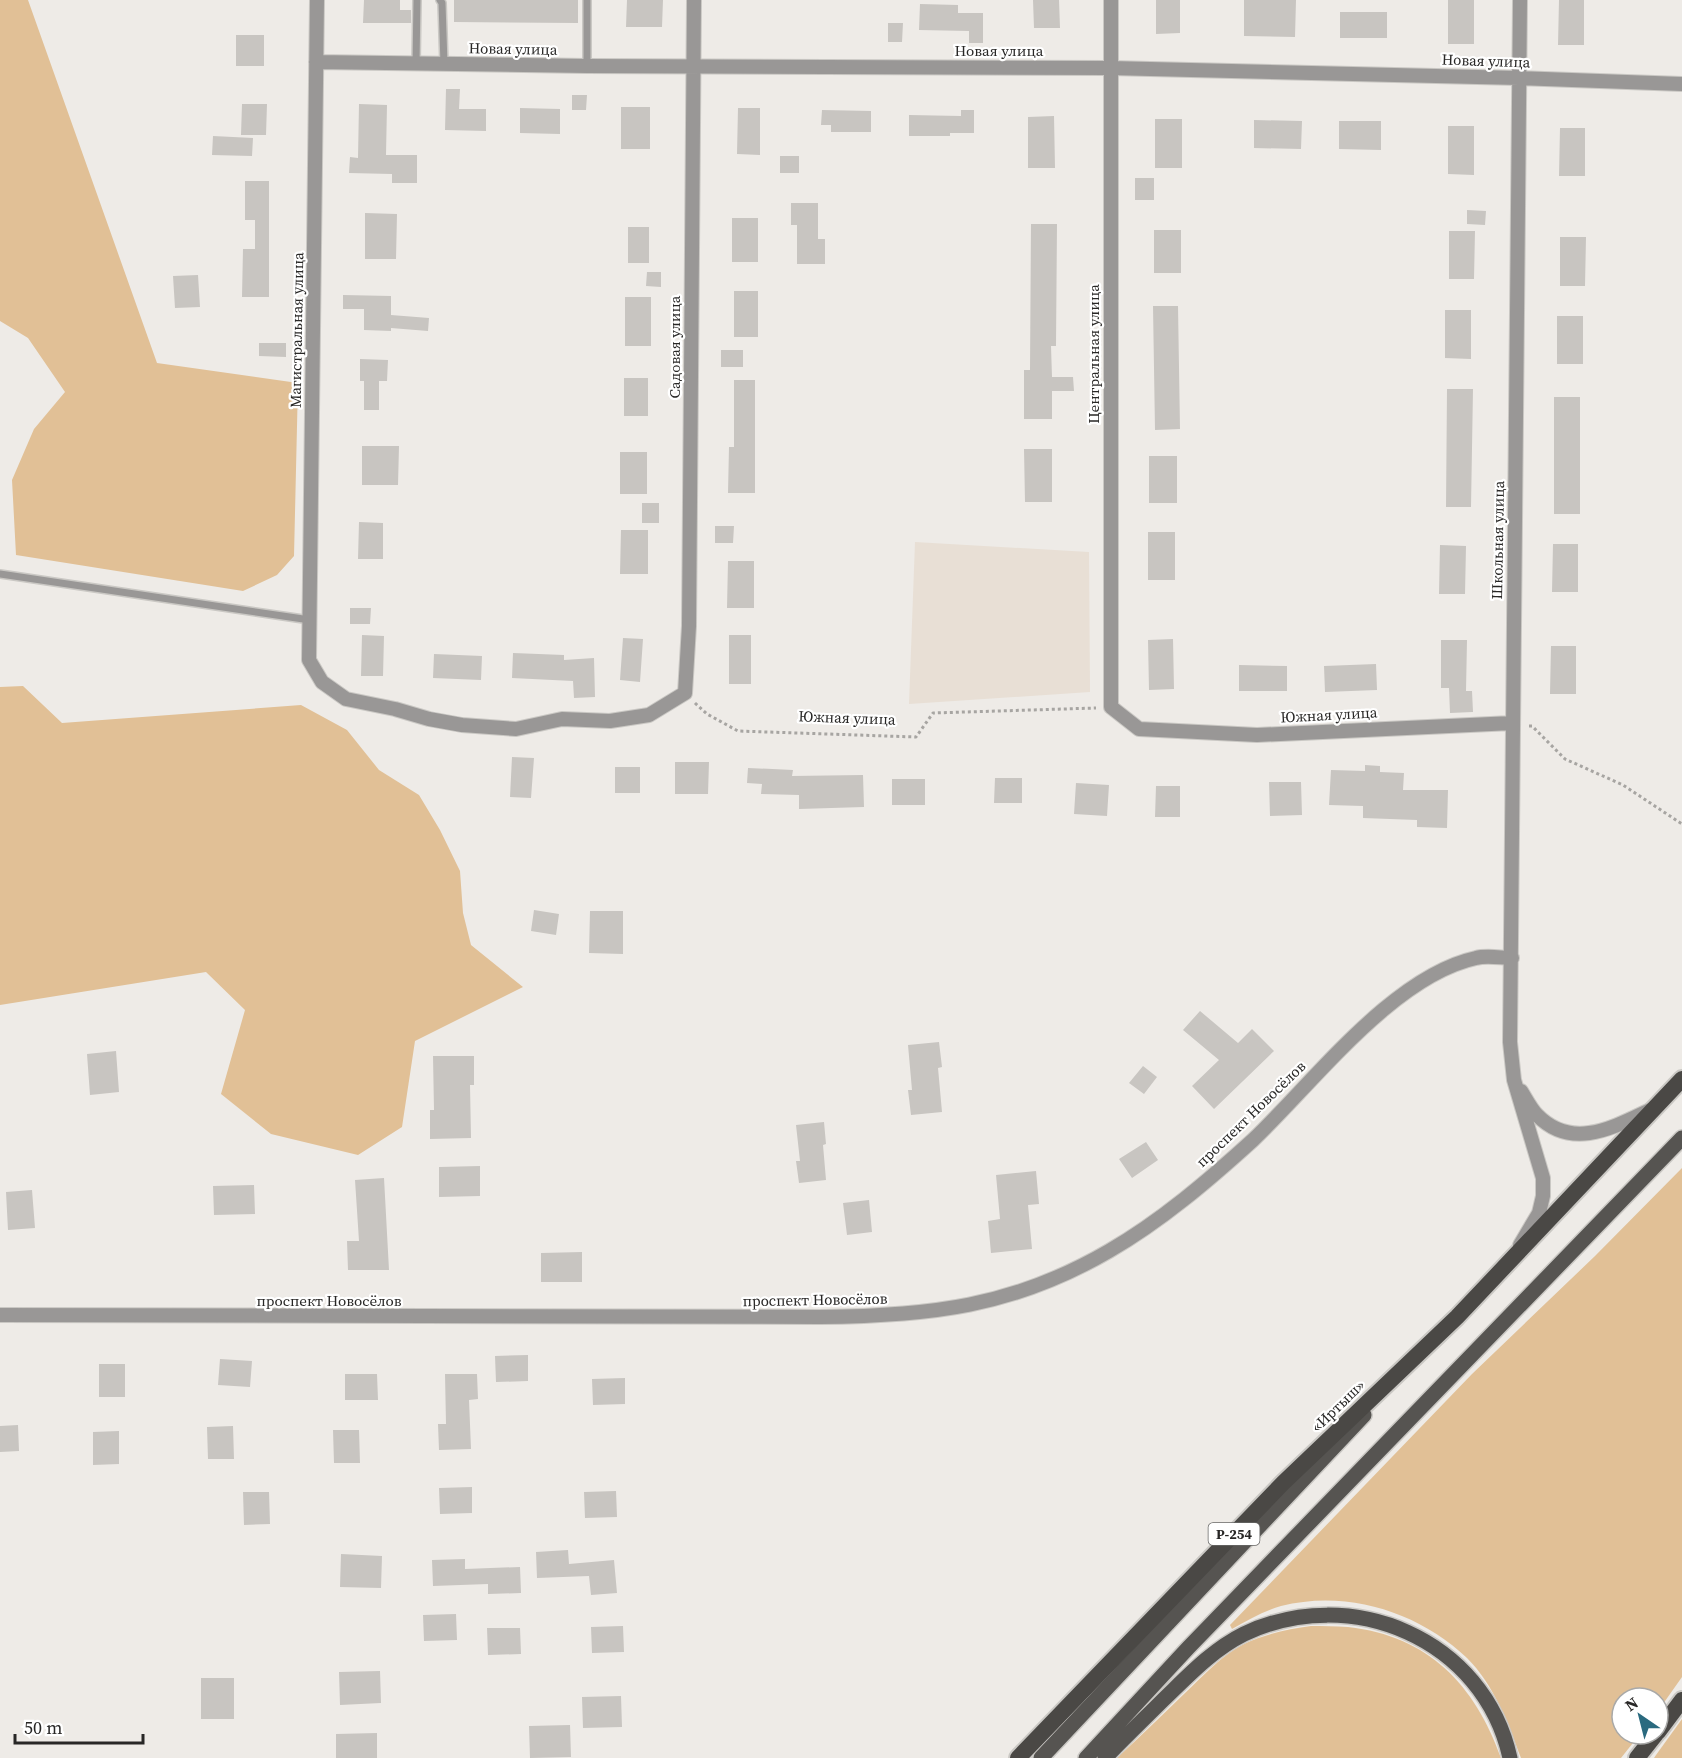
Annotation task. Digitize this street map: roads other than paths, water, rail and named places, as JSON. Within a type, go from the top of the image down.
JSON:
[{"type":"highway","name":"«Иртыш»","points":[[1018,1758],[1283,1483],[1457,1317],[1682,1079]]},
{"type":"highway","points":[[1670,1716],[1682,1700]]},
{"type":"highway","points":[[1637,1758],[1647,1746]]},
{"type":"main road","points":[[1086,1758],[1188,1648],[1682,1138]]},
{"type":"main road","points":[[1041,1758],[1457,1317]]},
{"type":"main road","points":[[1105,1758],[1196,1668],[1218,1650],[1242,1635],[1266,1625],[1303,1616],[1325,1615],[1374,1619],[1420,1638],[1446,1655],[1467,1674],[1485,1698],[1504,1736],[1510,1758]]},
{"type":"street","name":"Магистральная улица","points":[[309,660],[317,0]]},
{"type":"street","name":"Садовая улица","points":[[309,660],[322,682],[346,699],[462,725],[516,729],[562,718],[610,721],[649,715],[685,693],[689,626],[694,0]]},
{"type":"street","name":"Центральная улица","points":[[1111,0],[1111,707]]},
{"type":"street","name":"Школьная улица","points":[[1510,1261],[1539,1213],[1543,1196],[1543,1178],[1539,1162],[1514,1080],[1510,1042],[1520,0]]},
{"type":"street","name":"Новая улица","points":[[316,62],[693,67],[1110,68],[1682,84]]},
{"type":"street","name":"Южная улица","points":[[1111,707],[1139,729],[1257,735],[1512,723]]},
{"type":"street","name":"проспект Новосёлов","points":[[0,1316],[880,1317],[977,1305],[1020,1292],[1063,1275],[1109,1251],[1157,1219],[1203,1184],[1254,1139],[1326,1063],[1371,1021],[1411,989],[1445,969],[1477,957],[1512,958]]},
{"type":"street","points":[[1514,1080],[1536,1114],[1549,1125],[1569,1133],[1590,1134],[1610,1130],[1654,1108]]},
{"type":"lane","points":[[416,64],[417,0]]},
{"type":"lane","points":[[440,0],[442,3],[444,64]]},
{"type":"lane","points":[[587,0],[587,66]]},
{"type":"lane","points":[[0,574],[310,620]]}]
